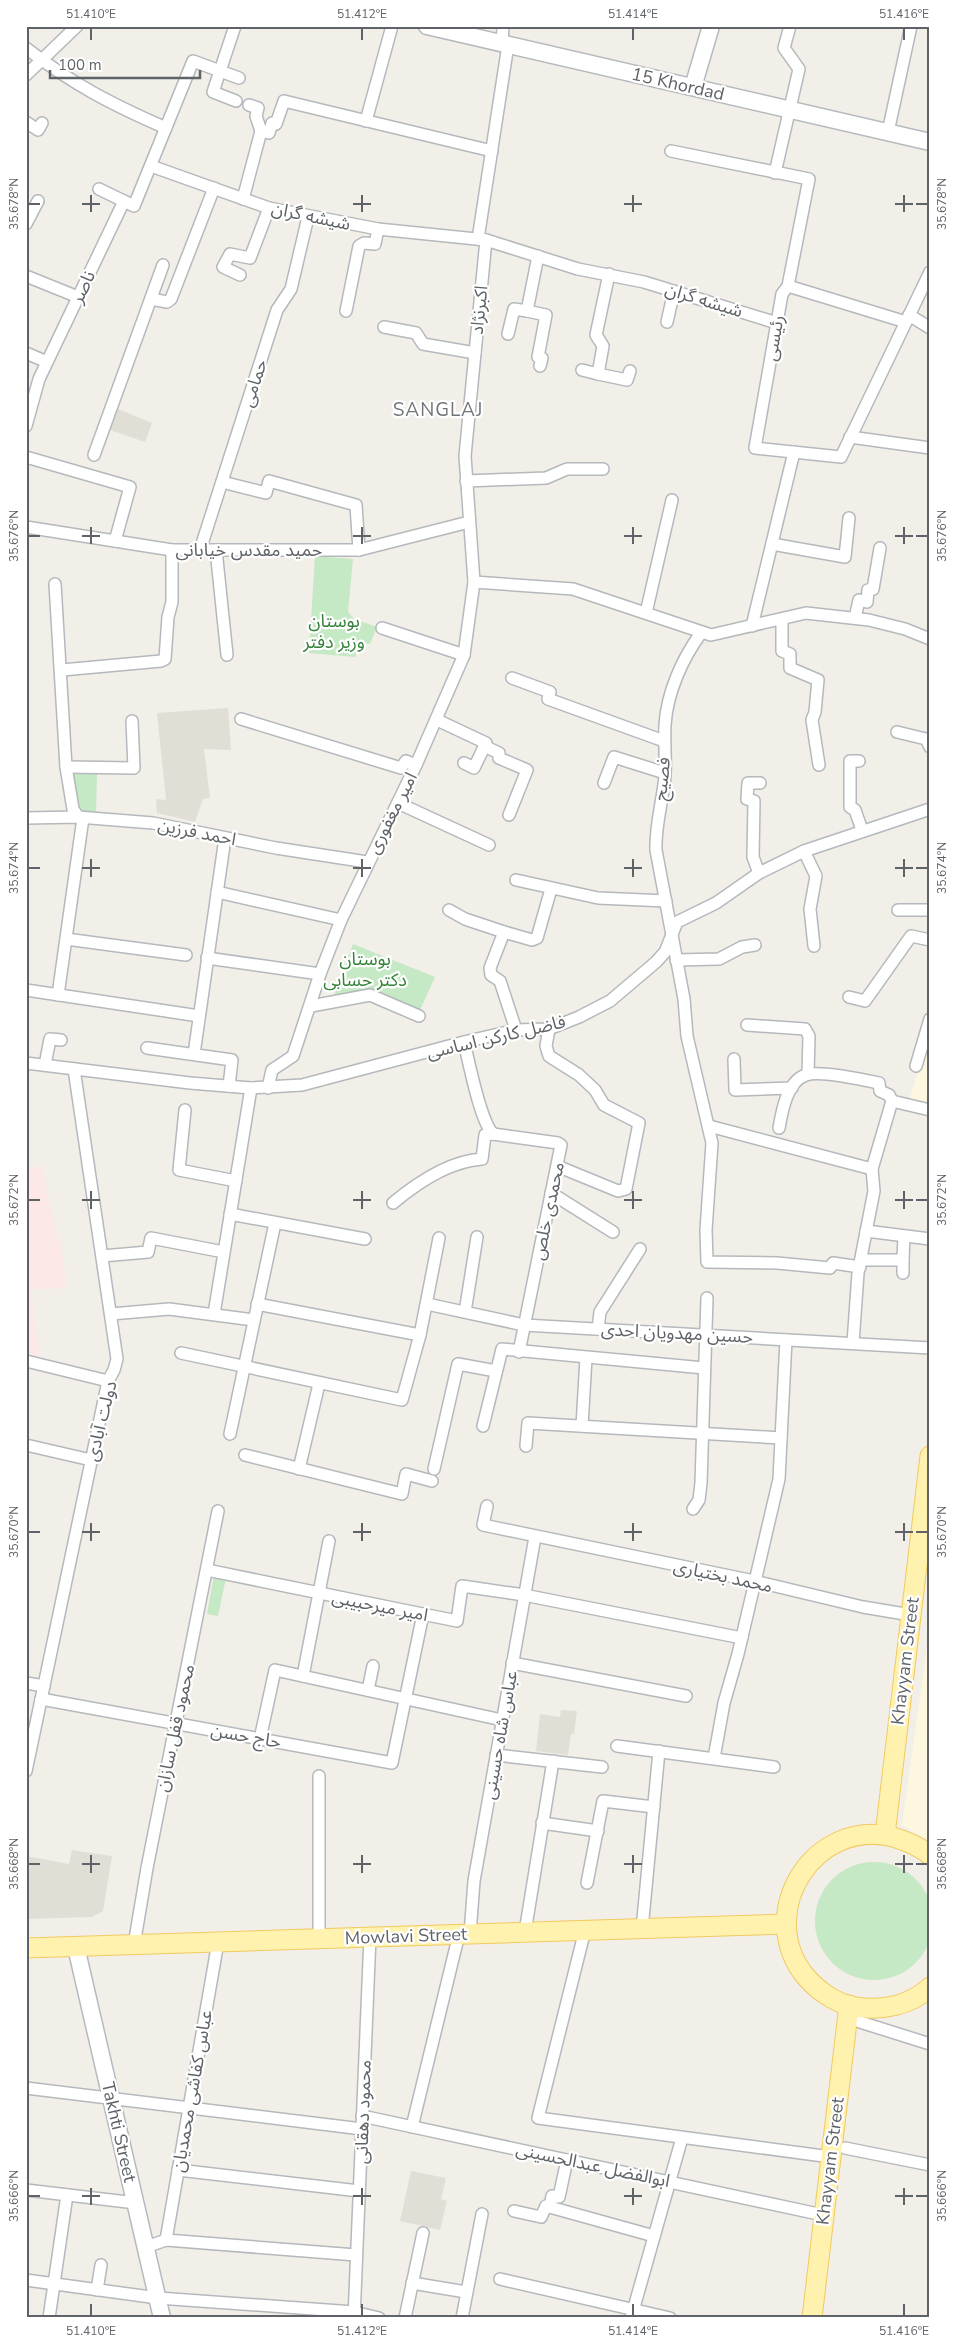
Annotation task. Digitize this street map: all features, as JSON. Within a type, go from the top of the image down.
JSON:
[{"type":"main road","name":"15 Khordad","points":[[427,26],[465,31],[505,44],[930,142]]},
{"type":"main road","points":[[693,87],[711,26]]},
{"type":"main road","name":"Khayyam Street","points":[[885,1835],[911,1615],[927,1508],[930,1456]]},
{"type":"main road","points":[[930,1856],[906,1841],[885,1835],[852,1837],[834,1844],[817,1855],[804,1869],[794,1886],[788,1904],[786,1924],[790,1949],[797,1965],[807,1979],[820,1991],[857,2012],[905,2003],[930,1988]]},
{"type":"main road","name":"Mowlavi Street","points":[[26,1948],[786,1924]]},
{"type":"main road","name":"Takhti Street","points":[[76,1946],[162,2318]]},
{"type":"main road","name":"Khayyam Street","points":[[824,2318],[838,2152],[857,2012]]},
{"type":"main road","name":"Khayyam Street","points":[[812,2318],[823,2215],[838,2152]]},
{"type":"street","points":[[26,75],[77,26]]},
{"type":"street","points":[[235,26],[213,92],[236,101]]},
{"type":"street","points":[[366,121],[392,26]]},
{"type":"street","name":"اکبرنژاد","points":[[474,582],[465,456],[475,353],[482,240],[505,44],[503,26]]},
{"type":"street","points":[[775,172],[799,69],[784,48],[790,26]]},
{"type":"street","points":[[888,132],[911,26]]},
{"type":"street","points":[[26,48],[74,82],[113,106],[166,128]]},
{"type":"street","points":[[99,190],[134,206],[193,62],[239,78]]},
{"type":"street","points":[[261,131],[269,133],[272,123],[276,124],[284,101],[492,152]]},
{"type":"street","points":[[243,199],[261,131],[256,116],[258,108],[249,105]]},
{"type":"street","points":[[26,122],[38,130],[42,123]]},
{"type":"street","name":"رئیسی","points":[[670,152],[809,179],[788,286],[782,294],[755,448],[841,457],[850,437]]},
{"type":"street","name":"شیشه گران","points":[[150,166],[270,208],[308,217],[378,229],[482,240],[578,269],[609,274],[674,291],[777,323]]},
{"type":"street","points":[[151,299],[169,301],[214,188]]},
{"type":"street","points":[[26,224],[38,201]]},
{"type":"street","name":"ناصر","points":[[26,426],[39,380],[124,201]]},
{"type":"street","points":[[240,275],[223,266],[230,254],[250,258],[270,208]]},
{"type":"street","name":"حمامی","points":[[200,550],[278,310],[291,289],[308,217]]},
{"type":"street","points":[[346,311],[360,246],[364,243],[375,244],[378,229]]},
{"type":"street","points":[[527,311],[538,256]]},
{"type":"street","points":[[94,455],[163,265]]},
{"type":"street","points":[[930,272],[850,437],[930,448]]},
{"type":"street","points":[[598,374],[604,346],[596,335],[609,274]]},
{"type":"street","points":[[26,276],[78,297]]},
{"type":"street","points":[[788,286],[907,319],[930,328]]},
{"type":"street","points":[[667,322],[674,291]]},
{"type":"street","points":[[508,334],[514,308],[546,315],[538,357],[542,358],[540,366]]},
{"type":"street","points":[[384,327],[416,333],[421,343],[475,353]]},
{"type":"street","points":[[26,353],[47,362]]},
{"type":"street","points":[[582,370],[627,380],[630,372]]},
{"type":"street","points":[[752,626],[794,452]]},
{"type":"street","points":[[26,457],[130,486],[115,541]]},
{"type":"street","points":[[466,481],[546,478],[567,469],[603,469]]},
{"type":"street","points":[[222,482],[266,493],[269,481],[356,506],[360,550]]},
{"type":"street","points":[[646,613],[672,500]]},
{"type":"street","points":[[772,544],[845,557],[849,518]]},
{"type":"street","name":"حمید مقدس خیابانی","points":[[26,526],[172,550],[360,550],[469,522]]},
{"type":"street","points":[[855,618],[859,600],[867,602],[868,590],[873,589],[880,548]]},
{"type":"street","points":[[62,670],[161,661],[165,659],[168,617],[172,602],[172,550]]},
{"type":"street","points":[[216,550],[227,655]]},
{"type":"street","points":[[474,582],[573,588],[701,633],[720,635],[806,613],[855,618],[905,629],[930,639]]},
{"type":"street","name":"امیر مغفوری","points":[[268,1088],[272,1070],[293,1056],[320,974],[341,920],[367,862],[398,803],[437,720],[464,655],[474,582]]},
{"type":"street","points":[[55,584],[62,670],[66,767],[73,809],[80,817],[58,995]]},
{"type":"street","points":[[782,619],[782,651],[790,654],[790,668],[818,680],[815,712],[812,720],[819,765]]},
{"type":"street","points":[[382,628],[464,655]]},
{"type":"street","name":"فصیح","points":[[701,633],[685,658],[672,691],[665,722],[665,773],[655,830],[656,850],[684,999],[687,1036],[712,1143],[706,1230],[707,1262],[777,1263],[830,1268],[833,1263],[860,1263]]},
{"type":"street","points":[[512,678],[550,692],[548,699],[664,741]]},
{"type":"street","points":[[241,719],[401,768],[406,761],[416,765]]},
{"type":"street","points":[[437,720],[499,753],[499,758],[527,770],[509,815]]},
{"type":"street","points":[[66,767],[134,768],[132,721]]},
{"type":"street","points":[[897,732],[926,739],[930,747]]},
{"type":"street","points":[[464,763],[474,768],[485,745]]},
{"type":"street","points":[[604,784],[614,757],[665,773]]},
{"type":"street","points":[[859,761],[850,761],[850,807],[855,810],[862,830]]},
{"type":"street","points":[[759,873],[753,857],[754,801],[747,799],[748,784],[760,783]]},
{"type":"street","points":[[398,803],[489,845]]},
{"type":"street","name":"فاضل کارکن اساسی","points":[[26,1063],[228,1086],[268,1088],[310,1083],[516,1030],[549,1029],[598,1009],[610,1001],[665,952],[677,922],[716,903],[759,873],[804,851],[862,830],[930,809]]},
{"type":"street","name":"احمد فرزین","points":[[26,818],[80,817],[153,823],[225,838],[367,862]]},
{"type":"street","points":[[194,1054],[225,838]]},
{"type":"street","points":[[804,851],[816,876],[810,909],[814,946]]},
{"type":"street","points":[[516,880],[551,889],[610,899],[666,901]]},
{"type":"street","points":[[449,910],[465,919],[532,940],[537,938],[551,889]]},
{"type":"street","points":[[217,892],[341,920]]},
{"type":"street","points":[[898,910],[930,910]]},
{"type":"street","points":[[504,932],[490,972],[500,981],[516,1030]]},
{"type":"street","points":[[849,997],[865,1001],[911,936],[930,940]]},
{"type":"street","points":[[66,939],[186,956]]},
{"type":"street","points":[[676,960],[720,960],[742,946],[755,945]]},
{"type":"street","points":[[207,958],[320,974]]},
{"type":"street","points":[[26,990],[199,1016]]},
{"type":"street","points":[[310,1006],[370,994],[419,1016]]},
{"type":"street","points":[[916,1066],[930,1019]]},
{"type":"street","points":[[747,1025],[805,1029],[809,1036],[808,1074]]},
{"type":"street","points":[[549,1029],[546,1046],[549,1056],[579,1075],[595,1090],[604,1105],[639,1123],[626,1189],[618,1191],[557,1166]]},
{"type":"street","points":[[46,1065],[50,1038],[62,1040]]},
{"type":"street","points":[[464,1042],[488,1129],[493,1134]]},
{"type":"street","points":[[147,1048],[232,1060],[228,1086]]},
{"type":"street","points":[[734,1059],[735,1090],[792,1088]]},
{"type":"street","name":"دولت آبادی","points":[[26,1771],[108,1381],[117,1359],[74,1069]]},
{"type":"street","points":[[779,1128],[784,1100],[800,1078],[808,1074],[858,1078],[879,1083],[880,1091],[889,1095],[892,1101],[872,1168],[874,1191],[860,1263],[852,1343]]},
{"type":"street","points":[[214,1314],[251,1088]]},
{"type":"street","points":[[892,1101],[930,1110]]},
{"type":"street","points":[[185,1110],[179,1170],[236,1182]]},
{"type":"street","points":[[709,1126],[872,1168]]},
{"type":"street","points":[[393,1203],[418,1183],[469,1160],[482,1159],[484,1135],[493,1134]]},
{"type":"street","name":"محمدی خلص","points":[[493,1134],[558,1143],[561,1149],[519,1352]]},
{"type":"street","points":[[551,1193],[613,1232]]},
{"type":"street","points":[[230,1214],[365,1240]]},
{"type":"street","points":[[230,1434],[275,1223]]},
{"type":"street","points":[[866,1232],[930,1239]]},
{"type":"street","points":[[903,1274],[904,1236]]},
{"type":"street","points":[[102,1256],[148,1252],[151,1238],[224,1252]]},
{"type":"street","points":[[181,1353],[399,1401],[404,1398],[420,1335],[439,1238]]},
{"type":"street","points":[[465,1312],[477,1238]]},
{"type":"street","points":[[598,1329],[600,1312],[640,1249]]},
{"type":"street","points":[[860,1263],[903,1260]]},
{"type":"street","points":[[693,1509],[699,1500],[707,1298]]},
{"type":"street","points":[[257,1304],[420,1335]]},
{"type":"street","name":"حسین مهدویان احدی","points":[[426,1304],[524,1325],[930,1348]]},
{"type":"street","points":[[111,1314],[169,1309],[254,1320]]},
{"type":"street","points":[[714,1758],[724,1703],[742,1638],[778,1479],[786,1340]]},
{"type":"street","points":[[483,1426],[502,1349],[704,1368]]},
{"type":"street","points":[[582,1426],[586,1358]]},
{"type":"street","points":[[26,1361],[108,1381]]},
{"type":"street","points":[[245,1456],[402,1494],[406,1474],[433,1475],[458,1364],[496,1371]]},
{"type":"street","points":[[299,1469],[318,1384]]},
{"type":"street","points":[[526,1446],[528,1423],[781,1438]]},
{"type":"street","points":[[26,1445],[91,1460]]},
{"type":"street","name":"محمد بختیاری","points":[[487,1506],[483,1525],[754,1581],[863,1607],[911,1615]]},
{"type":"street","name":"محمود قفل سازان","points":[[134,1944],[147,1868],[218,1511]]},
{"type":"street","name":"عباس شاه حسینی","points":[[412,2126],[465,1934],[535,1537]]},
{"type":"street","points":[[303,1676],[329,1541]]},
{"type":"street","name":"امیر میرحبیبی","points":[[207,1570],[457,1621],[462,1586],[524,1595]]},
{"type":"street","points":[[524,1595],[742,1638]]},
{"type":"street","points":[[405,1699],[423,1614]]},
{"type":"street","points":[[512,1663],[686,1696]]},
{"type":"street","points":[[368,1690],[373,1666]]},
{"type":"street","points":[[260,1739],[275,1670],[502,1720]]},
{"type":"street","points":[[26,1683],[44,1686]]},
{"type":"street","name":"حاج حسن","points":[[41,1699],[392,1762],[405,1699]]},
{"type":"street","points":[[617,1746],[774,1767]]},
{"type":"street","points":[[642,1929],[659,1751]]},
{"type":"street","points":[[496,1754],[602,1767]]},
{"type":"street","points":[[525,1932],[554,1760]]},
{"type":"street","points":[[319,1776],[320,1939]]},
{"type":"street","points":[[586,1883],[603,1801],[654,1807]]},
{"type":"street","points":[[542,1823],[598,1831]]},
{"type":"street","points":[[585,1930],[538,2118],[682,2138],[838,2152],[930,2165]]},
{"type":"street","name":"محمود دهقانی","points":[[354,2315],[370,1937]]},
{"type":"street","name":"عباس کفاشی محمدیان","points":[[166,2240],[218,1942]]},
{"type":"street","points":[[857,2012],[930,2044]]},
{"type":"street","points":[[26,2088],[362,2129]]},
{"type":"street","name":"ابوالفضل عبدالحسینی","points":[[362,2116],[823,2215]]},
{"type":"street","points":[[632,2314],[682,2138]]},
{"type":"street","points":[[550,2207],[552,2196],[559,2197],[567,2160]]},
{"type":"street","points":[[178,2170],[359,2191]]},
{"type":"street","points":[[26,2190],[136,2203]]},
{"type":"street","points":[[49,2318],[68,2195]]},
{"type":"street","points":[[514,2211],[541,2217],[546,2206],[654,2236]]},
{"type":"street","points":[[462,2318],[482,2214]]},
{"type":"street","points":[[405,2318],[423,2234]]},
{"type":"street","points":[[146,2247],[166,2240],[356,2254]]},
{"type":"street","points":[[97,2290],[101,2265]]},
{"type":"street","points":[[500,2279],[632,2314],[670,2318]]},
{"type":"street","points":[[26,2280],[158,2298],[379,2318]]},
{"type":"street","points":[[412,2283],[466,2292]]},
{"type":"shaded area","points":[[118,409],[152,423],[145,442],[110,430]]},
{"type":"shaded area","points":[[228,708],[231,750],[204,749],[210,798],[203,799],[195,822],[157,813],[156,799],[166,800],[157,713]]},
{"type":"shaded area","points":[[930,1033],[930,1106],[909,1101]]},
{"type":"shaded area","points":[[26,1167],[42,1167],[57,1238],[60,1240],[67,1288],[31,1289],[40,1360],[26,1357]]},
{"type":"shaded area","points":[[930,1627],[930,1842],[902,1825]]},
{"type":"shaded area","points":[[561,1710],[577,1711],[574,1734],[571,1734],[568,1755],[536,1751],[540,1714],[560,1717]]},
{"type":"shaded area","points":[[72,1850],[112,1856],[103,1911],[92,1917],[26,1919],[26,1856],[69,1864]]},
{"type":"shaded area","points":[[411,2171],[446,2178],[441,2199],[447,2201],[440,2230],[400,2221]]},
{"type":"green space","name":"بوستان وزیر دفتر","points":[[315,556],[353,559],[348,612],[354,619],[377,627],[370,644],[361,643],[355,657],[309,653]]},
{"type":"green space","points":[[74,774],[97,774],[96,812],[80,813],[76,803]]},
{"type":"green space","name":"بوستان دکتر حسابی","points":[[353,944],[435,977],[420,1010],[370,989],[333,999]]},
{"type":"green space","points":[[214,1575],[226,1578],[218,1616],[207,1614]]},
{"type":"green space","points":[[874,1862],[896,1867],[916,1879],[928,1899],[933,1921],[928,1943],[916,1963],[896,1975],[874,1980],[852,1975],[832,1963],[820,1943],[815,1921],[820,1899],[832,1879],[852,1867]]},
{"type":"district","name":"SANGLAJ","points":[[438,409]]}]
